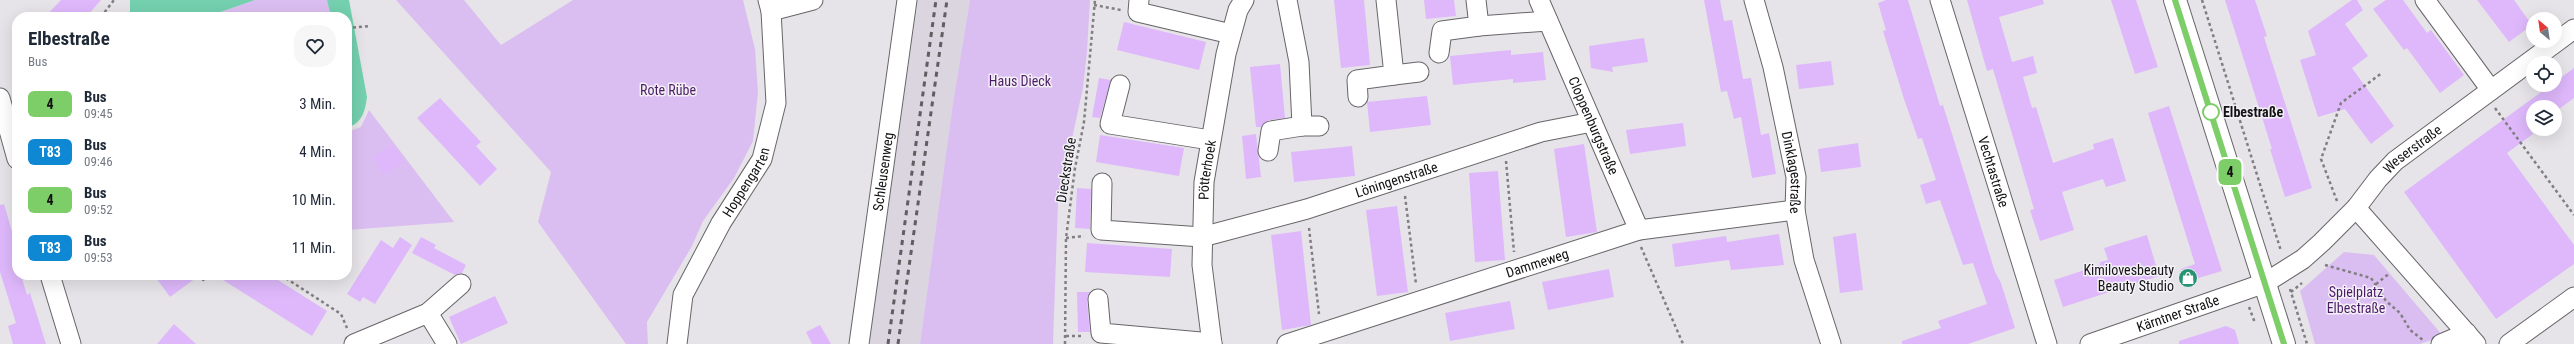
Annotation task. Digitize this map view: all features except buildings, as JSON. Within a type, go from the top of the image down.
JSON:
[{"type":"main road","points":[[2175,0],[2284,344]]},
{"type":"street","name":"Hoppengarten","points":[[677,344],[683,295],[721,223],[762,159],[776,103],[770,5],[813,0]]},
{"type":"street","name":"Schleusenweg","points":[[859,344],[908,0]]},
{"type":"street","name":"Pötterhoek","points":[[1212,344],[1202,265],[1204,182],[1210,140],[1230,34],[1238,10],[1244,0]]},
{"type":"street","points":[[1268,151],[1271,131],[1310,126],[1287,0]]},
{"type":"street","points":[[1386,0],[1394,75]]},
{"type":"street","points":[[1476,0],[1479,26]]},
{"type":"street","name":"Cloppenburgstraße","points":[[1539,0],[1637,231]]},
{"type":"street","name":"Dinklagestraße","points":[[1754,0],[1773,67],[1796,177],[1795,210],[1804,260],[1831,344]]},
{"type":"street","name":"Vechtastraße","points":[[1940,0],[2048,344]]},
{"type":"street","points":[[2425,0],[2488,92]]},
{"type":"street","points":[[1138,6],[1230,34]]},
{"type":"street","points":[[1439,53],[1442,31],[1479,26],[1548,21]]},
{"type":"street","name":"Weserstraße","points":[[2265,283],[2302,259],[2350,214],[2390,166],[2574,29]]},
{"type":"street","points":[[1358,96],[1357,80],[1419,72]]},
{"type":"street","points":[[1120,85],[1110,124],[1210,140]]},
{"type":"street","points":[[7,106],[12,132]]},
{"type":"street","name":"Löningenstraße","points":[[1102,183],[1101,230],[1202,237],[1307,209],[1541,132],[1592,122]]},
{"type":"street","name":"Dammeweg","points":[[1287,344],[1637,231],[1795,210]]},
{"type":"street","points":[[2350,214],[2471,338]]},
{"type":"street","points":[[52,280],[71,344]]},
{"type":"street","name":"Kärntner Straße","points":[[2090,344],[2265,283]]},
{"type":"street","points":[[351,338],[428,313],[461,284]]},
{"type":"street","points":[[1098,299],[1101,333],[1212,344]]},
{"type":"street","points":[[2509,344],[2572,303]]},
{"type":"street","points":[[428,313],[447,344]]},
{"type":"street","points":[[2435,343],[2471,338]]},
{"type":"path","points":[[105,12],[114,0]]},
{"type":"path","name":"Dieckstraße","points":[[1065,344],[1066,238],[1075,168],[1084,122],[1095,0]]},
{"type":"path","points":[[2202,0],[2279,240],[2285,271],[2307,344]]},
{"type":"path","points":[[1094,5],[1138,6]]},
{"type":"path","points":[[352,28],[371,26]]},
{"type":"path","points":[[2350,214],[2321,159],[2341,103],[2382,73]]},
{"type":"path","points":[[2488,92],[2574,215]]},
{"type":"path","points":[[1084,122],[1089,122]]},
{"type":"path","points":[[1504,144],[1516,270]]},
{"type":"path","points":[[1402,178],[1418,302]]},
{"type":"path","points":[[1307,209],[1322,332]]},
{"type":"path","points":[[1637,231],[1683,344]]},
{"type":"path","points":[[1066,238],[1090,235]]},
{"type":"path","points":[[2322,268],[2326,265],[2372,278],[2380,293],[2400,313],[2415,335],[2435,343]]},
{"type":"path","points":[[289,280],[341,314],[351,338]]},
{"type":"path","points":[[2291,292],[2303,282]]},
{"type":"shaded area","points":[[130,0],[255,0],[220,12],[130,12]]},
{"type":"shaded area","points":[[327,0],[349,0],[351,12],[330,12]]},
{"type":"shaded area","points":[[918,0],[970,0],[953,103],[920,344],[869,344]]},
{"type":"shaded area","points":[[352,16],[367,97],[364,112],[352,126]]},
{"type":"green space","points":[[255,0],[327,0],[330,12],[220,12]]},
{"type":"green space","name":"Rote Rübe","points":[[396,0],[464,0],[501,45],[573,0],[743,0],[755,49],[758,92],[753,141],[734,178],[703,221],[692,246],[647,322],[648,344],[626,344],[538,222],[551,172]]},
{"type":"green space","name":"Haus Dieck","points":[[970,0],[1090,0],[1083,88],[1058,203],[1053,344],[920,344],[953,103]]},
{"type":"green space","points":[[369,110],[454,222],[352,230],[352,130],[361,127]]},
{"type":"green space","name":"Spielplatz Elbestraße","points":[[2344,252],[2374,255],[2443,336],[2420,344],[2315,344],[2300,291]]},
{"type":"railway","points":[[888,344],[936,0]]},
{"type":"railway","points":[[898,344],[947,0]]},
{"type":"bus line","name":"4","points":[[2175,0],[2284,344]]},
{"type":"place","name":"Elbestraße","points":[[2211,112]]},
{"type":"place","name":"Kimilovesbeauty Beauty Studio","points":[[2188,278]]}]
